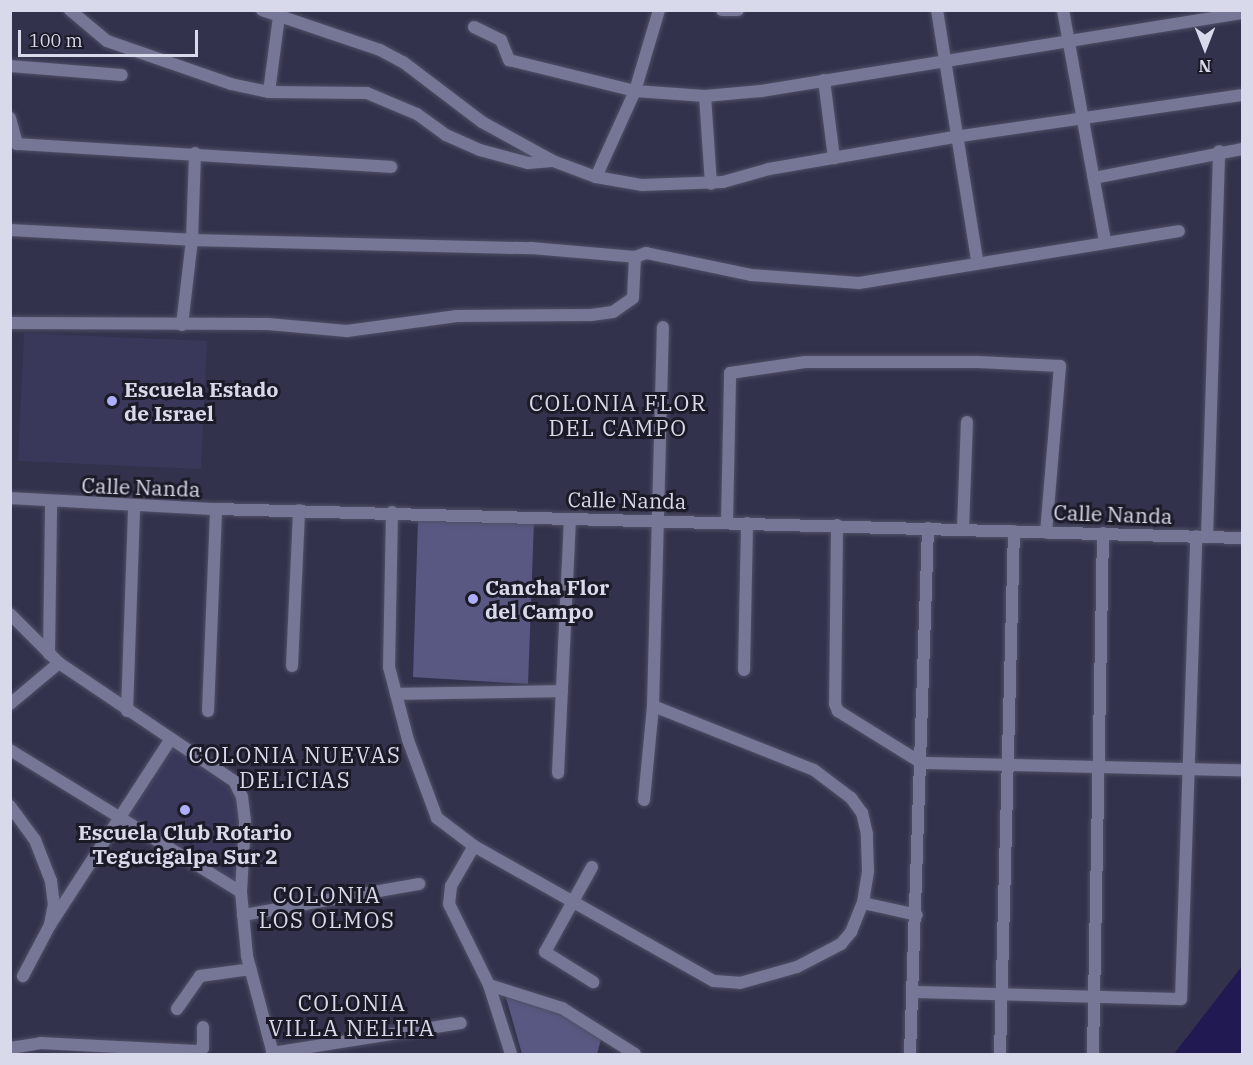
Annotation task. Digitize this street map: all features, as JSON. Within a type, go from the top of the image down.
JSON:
[{"type":"street","points":[[70,10],[107,41],[231,84],[269,92],[367,93],[417,114],[446,135],[480,150],[528,163],[553,161]]},
{"type":"street","points":[[262,10],[380,50],[403,62],[482,122],[553,161],[597,177],[642,184],[711,184],[834,158],[954,137],[1242,95]]},
{"type":"street","points":[[597,177],[635,91],[659,10]]},
{"type":"street","points":[[722,10],[738,10]]},
{"type":"street","points":[[937,10],[954,137],[976,261]]},
{"type":"street","points":[[1063,10],[1081,120],[1105,241]]},
{"type":"street","points":[[474,27],[501,40],[509,60],[635,91],[705,96],[824,80],[1242,13]]},
{"type":"street","points":[[269,92],[279,16]]},
{"type":"street","points":[[10,66],[122,75]]},
{"type":"street","points":[[824,80],[834,158]]},
{"type":"street","points":[[705,96],[711,184]]},
{"type":"street","points":[[10,118],[16,144],[391,166]]},
{"type":"street","points":[[1094,178],[1242,149]]},
{"type":"street","points":[[913,992],[1180,999],[1188,769],[1202,536],[1219,152]]},
{"type":"street","points":[[182,325],[192,240],[195,153]]},
{"type":"street","points":[[10,230],[192,240],[531,248],[635,257],[646,254],[751,275],[859,283],[912,277],[976,261],[1179,231]]},
{"type":"street","points":[[10,323],[268,324],[347,331],[446,317],[613,312],[633,298],[635,257]]},
{"type":"street","points":[[644,800],[653,706],[656,520],[663,327]]},
{"type":"street","points":[[728,522],[730,374],[806,362],[978,362],[1060,366],[1046,532]]},
{"type":"street","points":[[963,529],[967,422]]},
{"type":"street","name":"Calle Nanda","points":[[10,498],[51,503],[216,509],[393,512],[570,520],[656,520],[1242,538]]},
{"type":"street","points":[[49,654],[51,503]]},
{"type":"street","points":[[128,711],[134,506]]},
{"type":"street","points":[[208,711],[216,509]]},
{"type":"street","points":[[292,666],[299,510]]},
{"type":"street","points":[[393,512],[387,647],[408,740],[437,818],[474,846],[714,981],[727,984],[797,967],[828,952],[851,932],[863,903],[867,834],[862,813],[851,798],[814,770],[653,706]]},
{"type":"street","points":[[558,773],[570,520]]},
{"type":"street","points":[[744,670],[747,523]]},
{"type":"street","points":[[837,525],[835,704],[838,711],[922,763],[1242,770]]},
{"type":"street","points":[[910,1054],[917,915],[928,528]]},
{"type":"street","points":[[1000,1054],[1010,765],[1014,531]]},
{"type":"street","points":[[1093,1054],[1103,533]]},
{"type":"street","points":[[10,614],[59,663],[234,781],[240,793],[244,822],[241,892],[250,969],[273,1054],[461,1023]]},
{"type":"street","points":[[10,704],[59,663]]},
{"type":"street","points":[[396,694],[562,691]]},
{"type":"street","points":[[23,976],[50,925],[171,740]]},
{"type":"street","points":[[10,750],[241,892]]},
{"type":"street","points":[[10,806],[35,840],[51,880],[54,904],[50,925]]},
{"type":"street","points":[[474,846],[451,886],[449,904],[489,985],[511,1054]]},
{"type":"street","points":[[592,867],[544,952],[593,982]]},
{"type":"street","points":[[243,915],[419,885]]},
{"type":"street","points":[[863,903],[917,915]]},
{"type":"street","points":[[177,1009],[200,976],[250,969]]},
{"type":"street","points":[[489,985],[562,1008],[615,1050],[635,1054]]},
{"type":"street","points":[[10,1048],[40,1043],[89,1050],[197,1051],[203,1048],[203,1027]]},
{"type":"shaded area","name":"Escuela Estado de Israel","points":[[24,333],[207,341],[201,469],[18,461]]},
{"type":"shaded area","name":"Cancha Flor del Campo","points":[[418,520],[534,521],[528,684],[413,677]]},
{"type":"shaded area","name":"Escuela Club Rotario Tegucigalpa Sur 2","points":[[173,745],[234,792],[240,820],[236,884],[127,817]]},
{"type":"shaded area","points":[[1242,966],[1242,1054],[1174,1054]]},
{"type":"shaded area","points":[[505,994],[558,1008],[602,1036],[597,1054],[522,1054]]},
{"type":"place","name":"Escuela Estado de Israel","points":[[112,401]]},
{"type":"place","name":"Cancha Flor del Campo","points":[[473,599]]},
{"type":"place","name":"Escuela Club Rotario Tegucigalpa Sur 2","points":[[185,810]]},
{"type":"district","name":"COLONIA FLOR DEL CAMPO","points":[[618,414]]},
{"type":"district","name":"COLONIA NUEVAS DELICIAS","points":[[295,766]]},
{"type":"district","name":"COLONIA LOS OLMOS","points":[[327,906]]},
{"type":"district","name":"COLONIA VILLA NELITA","points":[[352,1014]]}]
